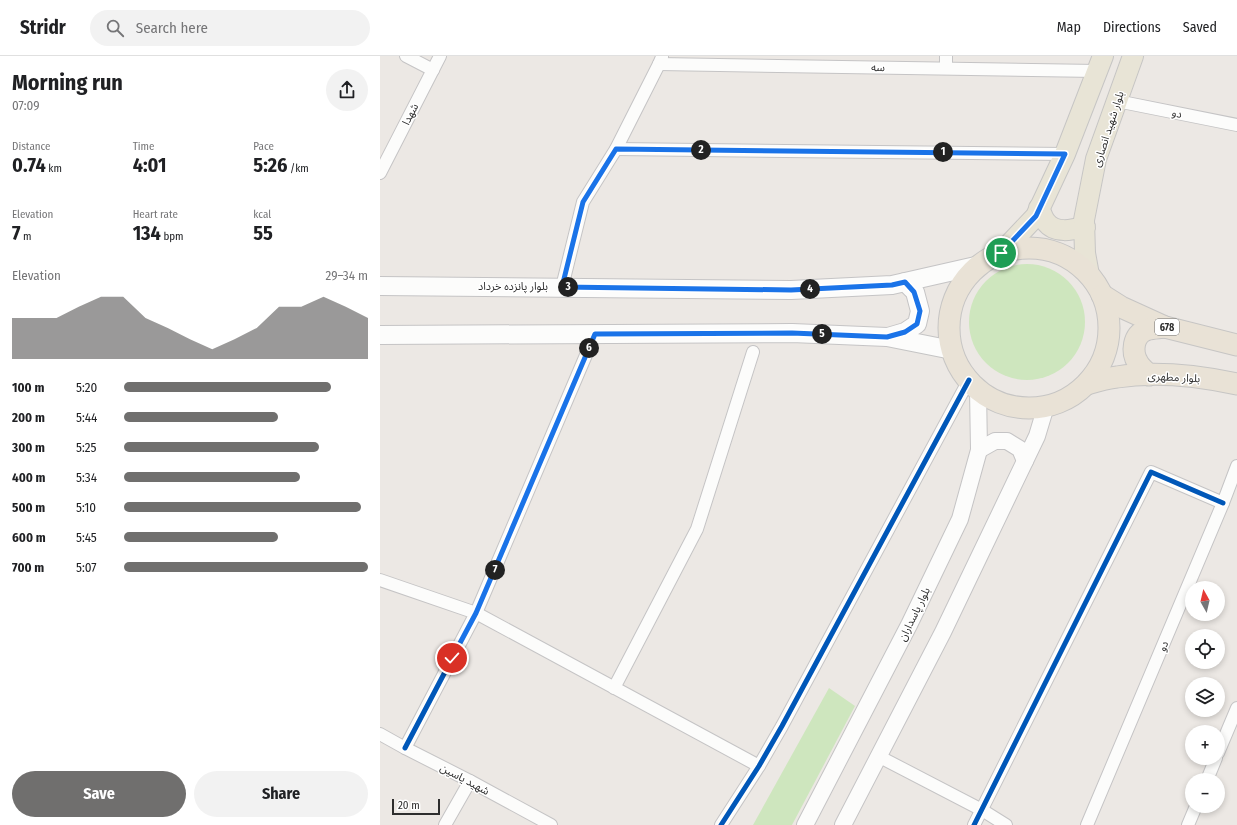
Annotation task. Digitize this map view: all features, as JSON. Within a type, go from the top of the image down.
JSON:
[{"type":"highway","points":[[1025,248],[1049,250],[1071,260],[1089,275],[1102,295],[1109,318],[1108,341],[1101,364],[1087,384],[1068,398],[1046,406],[1022,408],[998,402],[973,385],[962,372],[952,350],[949,327],[953,303],[964,282],[980,265],[1001,253],[1025,248]]},
{"type":"highway","name":"678","points":[[1102,295],[1121,307],[1165,327],[1237,345]]},
{"type":"highway","points":[[1149,375],[1138,363],[1134,354],[1134,343],[1138,336],[1145,330],[1165,327]]},
{"type":"highway","name":"بلوار مطهری","points":[[1087,384],[1117,377],[1157,374],[1217,380],[1237,384]]},
{"type":"main road","name":"بلوار شهید انصاری","points":[[1089,275],[1085,253],[1084,220],[1096,159],[1133,56]]},
{"type":"main road","points":[[1001,253],[1036,216],[1065,154],[1100,64]]},
{"type":"main road","points":[[1040,208],[1046,222],[1054,229],[1063,230],[1085,227]]},
{"type":"main road","name":"بلوار پانزده خرداد","points":[[380,286],[791,290],[892,285],[980,265]]},
{"type":"main road","points":[[887,337],[905,332],[917,324],[920,311],[914,292],[905,282]]},
{"type":"main road","points":[[380,335],[792,333],[887,337],[952,350]]},
{"type":"street","points":[[406,56],[433,70]]},
{"type":"street","name":"شهدا","points":[[380,172],[440,56]]},
{"type":"street","points":[[946,56],[946,68]]},
{"type":"street","points":[[562,287],[583,202],[616,149],[661,60]]},
{"type":"street","name":"سه","points":[[661,60],[946,68],[1100,64]]},
{"type":"street","name":"دو","points":[[1117,101],[1237,125]]},
{"type":"street","points":[[616,149],[1065,154]]},
{"type":"street","points":[[405,748],[476,613],[595,334]]},
{"type":"street","points":[[614,688],[697,529],[753,352]]},
{"type":"street","points":[[720,825],[759,766],[782,726],[973,385]]},
{"type":"street","name":"بلوار پاسداران","points":[[805,825],[909,625],[960,519],[979,450],[973,385]]},
{"type":"street","points":[[843,825],[943,632],[1037,436],[1046,406]]},
{"type":"street","points":[[979,450],[995,441],[1007,442],[1020,449],[1025,461]]},
{"type":"street","name":"دو","points":[[1087,825],[1223,503],[1237,466]]},
{"type":"street","points":[[974,825],[1151,472],[1223,503]]},
{"type":"street","points":[[380,580],[476,613],[759,766]]},
{"type":"street","points":[[1225,736],[1237,708]]},
{"type":"street","name":"شهید یاسین","points":[[380,734],[470,781],[537,822],[550,825]]},
{"type":"street","points":[[878,756],[982,810],[1006,825]]},
{"type":"street","points":[[445,825],[470,781]]},
{"type":"street","points":[[1188,825],[1193,813]]},
{"type":"green space","points":[[1027,264],[1049,268],[1059,273],[1068,281],[1076,290],[1081,300],[1085,322],[1081,344],[1076,354],[1068,363],[1059,371],[1049,376],[1027,380],[1005,376],[995,371],[986,363],[978,354],[973,344],[969,322],[973,300],[978,290],[986,281],[995,273],[1005,268]]},
{"type":"green space","points":[[829,688],[855,706],[792,825],[753,825]]},
{"type":"cycle path","points":[[405,748],[476,613],[595,334]]},
{"type":"cycle path","points":[[721,825],[759,766],[782,726],[969,380]]},
{"type":"cycle path","points":[[974,825],[1151,472],[1223,503]]},
{"type":"route","points":[[452,658],[476,613],[595,334],[792,333],[887,337],[905,332],[917,324],[920,311],[914,292],[905,282],[892,285],[791,290],[562,287],[583,202],[590,188],[616,149],[1065,154],[1036,216],[1001,253]]}]
